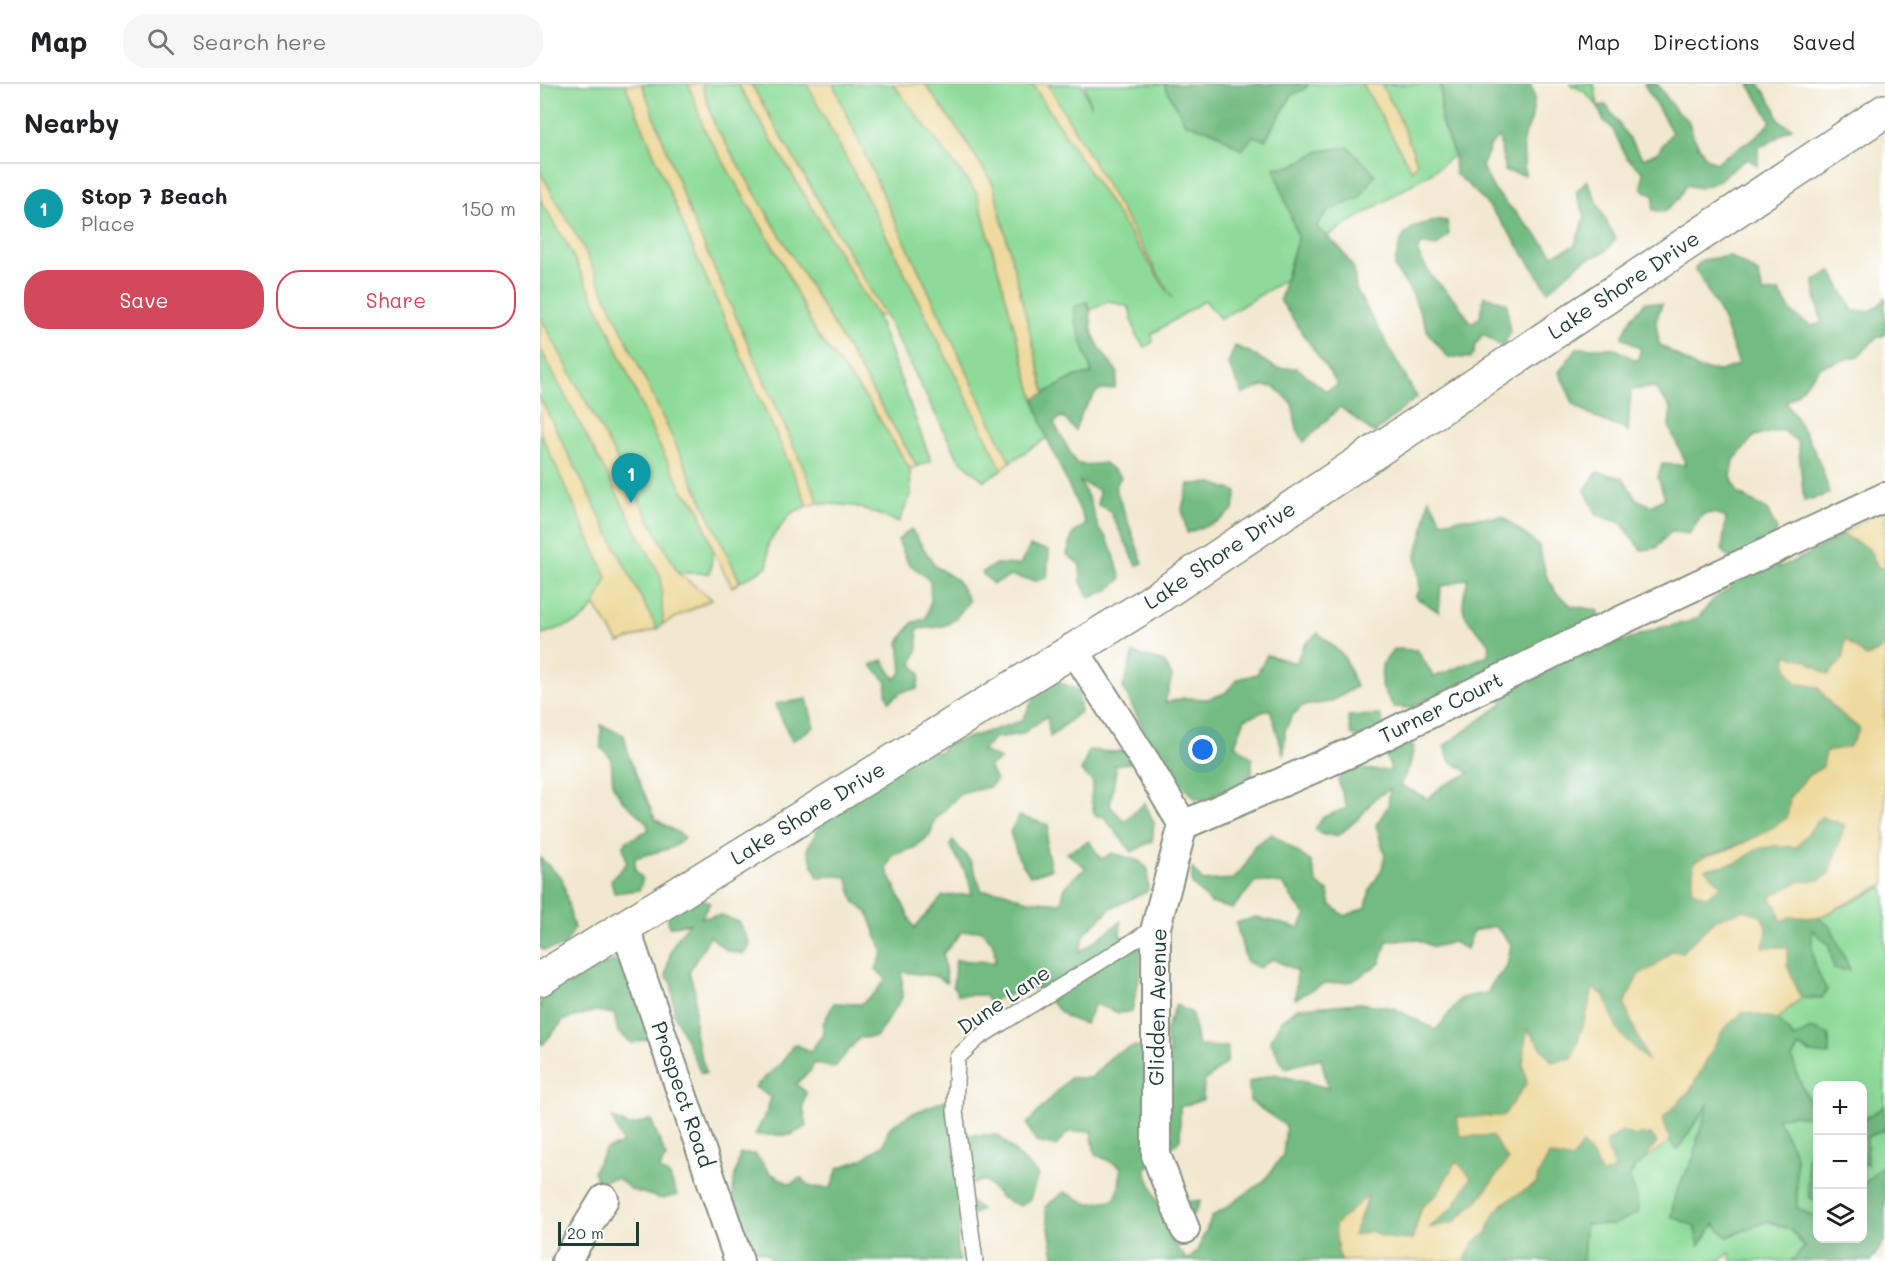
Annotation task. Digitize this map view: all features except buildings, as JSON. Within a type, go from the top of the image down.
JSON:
[{"type":"street","name":"Lake Shore Drive","points":[[540,979],[1073,648],[1143,607],[1885,111]]},
{"type":"street","name":"Turner Court","points":[[1184,825],[1354,751],[1517,670],[1885,497]]},
{"type":"street","points":[[1073,648],[1184,825]]},
{"type":"street","name":"Glidden Avenue","points":[[1184,825],[1156,927],[1156,1155],[1185,1229]]},
{"type":"street","name":"Prospect Road","points":[[625,927],[739,1261]]},
{"type":"street","points":[[566,1261],[604,1199]]},
{"type":"lane","name":"Dune Lane","points":[[975,1261],[955,1111],[957,1059],[978,1038],[1156,927]]},
{"type":"green space","points":[[540,84],[625,84],[693,248],[808,506],[791,513],[768,543],[768,566],[740,582],[582,245],[540,172]]},
{"type":"green space","points":[[642,84],[689,84],[704,129],[781,260],[816,333],[869,402],[910,469],[911,494],[899,522],[855,506],[819,503],[691,216]]},
{"type":"green space","points":[[702,84],[738,84],[877,316],[931,461],[917,466],[714,124]]},
{"type":"green space","points":[[751,84],[807,84],[872,207],[1002,469],[984,481],[958,458],[885,315]]},
{"type":"green space","points":[[833,84],[893,84],[977,193],[1047,438],[1010,462],[888,206]]},
{"type":"green space","points":[[925,84],[1032,84],[1164,285],[1048,84],[1082,84],[1091,108],[1085,84],[1164,84],[1185,123],[1215,132],[1241,150],[1253,135],[1265,140],[1292,95],[1305,89],[1308,84],[1363,84],[1412,171],[1417,162],[1398,115],[1381,84],[1441,84],[1441,121],[1454,155],[1434,171],[1326,237],[1316,227],[1329,210],[1360,198],[1320,151],[1292,166],[1275,168],[1298,237],[1285,280],[1220,319],[1205,300],[1152,334],[1153,342],[1145,347],[1136,336],[1129,307],[1109,301],[1091,310],[1087,302],[1075,322],[1084,343],[1092,374],[1076,376],[1045,393],[993,184],[964,138]]},
{"type":"green space","points":[[1164,84],[1308,84],[1305,89],[1292,95],[1265,140],[1253,136],[1242,150],[1215,132],[1185,123]]},
{"type":"green space","points":[[1441,84],[1530,84],[1535,95],[1531,121],[1523,139],[1525,175],[1505,171],[1499,137],[1491,145],[1482,167],[1495,191],[1553,255],[1575,245],[1585,216],[1576,193],[1587,180],[1616,239],[1605,252],[1583,261],[1548,291],[1494,213],[1469,185],[1455,174],[1454,155],[1441,121]]},
{"type":"green space","points":[[1569,84],[1594,84],[1598,106],[1584,91]]},
{"type":"green space","points":[[1644,84],[1657,84],[1677,112],[1688,120],[1694,138],[1706,158],[1716,163],[1752,139],[1771,121],[1749,84],[1759,84],[1774,106],[1779,121],[1792,128],[1768,144],[1758,147],[1758,166],[1748,159],[1714,183],[1700,188],[1686,185],[1679,198],[1664,212],[1653,210],[1654,196],[1642,189],[1643,172],[1627,158],[1612,128],[1603,120],[1598,106],[1606,105],[1643,159],[1658,152],[1672,132]]},
{"type":"green space","points":[[1348,147],[1375,174],[1360,198],[1329,210],[1316,227],[1340,248],[1354,269],[1356,289],[1417,397],[1374,433],[1340,407],[1304,442],[1297,429],[1292,403],[1275,387],[1262,386],[1243,394],[1228,364],[1235,346],[1276,368],[1297,368],[1326,391],[1338,385],[1280,300],[1298,237],[1274,168],[1292,166],[1320,151]]},
{"type":"green space","points":[[540,199],[567,244],[610,332],[657,441],[684,492],[698,506],[713,550],[710,573],[678,573],[540,316]]},
{"type":"green space","points":[[1438,220],[1447,221],[1449,234],[1436,247],[1422,243],[1417,251],[1431,276],[1457,302],[1471,323],[1480,317],[1484,296],[1507,303],[1510,334],[1502,347],[1483,334],[1470,358],[1448,357],[1429,334],[1412,293],[1394,267],[1399,246],[1410,229]]},
{"type":"green space","points":[[1729,256],[1758,273],[1763,293],[1779,292],[1793,314],[1811,326],[1822,323],[1815,296],[1814,281],[1831,271],[1853,311],[1871,310],[1885,298],[1885,335],[1876,338],[1858,356],[1820,367],[1797,394],[1786,402],[1818,458],[1829,494],[1804,501],[1798,442],[1782,430],[1754,436],[1734,460],[1731,477],[1738,493],[1767,510],[1777,529],[1774,544],[1778,568],[1805,556],[1842,534],[1869,549],[1878,567],[1885,569],[1885,630],[1882,630],[1885,645],[1866,656],[1843,659],[1828,675],[1806,660],[1786,656],[1818,687],[1834,708],[1860,729],[1849,747],[1809,775],[1790,797],[1788,818],[1747,841],[1702,856],[1704,869],[1739,862],[1756,849],[1775,846],[1797,847],[1821,817],[1845,825],[1828,875],[1818,880],[1798,882],[1790,917],[1818,918],[1831,927],[1850,970],[1834,969],[1829,945],[1812,930],[1814,961],[1827,990],[1822,998],[1801,998],[1787,965],[1716,919],[1682,952],[1671,952],[1656,966],[1639,974],[1624,1004],[1649,1063],[1617,1031],[1604,996],[1593,989],[1572,1058],[1552,1062],[1528,1030],[1523,1064],[1527,1083],[1503,1117],[1458,1117],[1492,1136],[1508,1160],[1479,1199],[1454,1222],[1428,1229],[1454,1206],[1456,1162],[1438,1193],[1422,1207],[1412,1240],[1352,1237],[1369,1196],[1338,1252],[1342,1261],[1055,1261],[1045,1207],[1064,1192],[1089,1204],[1115,1199],[1119,1188],[1121,1167],[1095,1154],[1091,1131],[1068,1132],[1056,1146],[1036,1142],[1027,1124],[1070,1078],[1091,1078],[1114,1054],[1135,1046],[1170,1054],[1165,1032],[1176,1005],[1192,1013],[1198,1046],[1228,1047],[1227,1062],[1204,1082],[1203,1100],[1180,1107],[1180,1140],[1145,1169],[1159,1206],[1201,1200],[1196,1211],[1173,1242],[1187,1260],[1196,1253],[1212,1217],[1264,1181],[1283,1155],[1286,1126],[1250,1101],[1249,1082],[1274,1074],[1328,1088],[1321,1058],[1285,1068],[1270,1041],[1281,1021],[1298,1008],[1360,1003],[1394,1008],[1436,1030],[1461,998],[1487,993],[1493,982],[1507,967],[1511,944],[1495,926],[1473,931],[1467,949],[1453,942],[1434,947],[1416,939],[1387,941],[1380,963],[1353,981],[1323,984],[1295,999],[1297,971],[1273,959],[1259,968],[1246,961],[1236,923],[1256,917],[1299,928],[1306,915],[1283,884],[1256,881],[1232,909],[1211,903],[1192,884],[1192,868],[1203,881],[1234,879],[1246,864],[1254,846],[1272,834],[1311,862],[1317,884],[1328,891],[1331,905],[1345,916],[1366,907],[1370,889],[1382,869],[1385,855],[1376,825],[1388,806],[1390,789],[1375,798],[1360,817],[1339,835],[1323,835],[1315,829],[1323,817],[1347,808],[1338,780],[1344,768],[1391,771],[1386,757],[1377,747],[1351,734],[1348,716],[1380,715],[1390,747],[1414,746],[1410,765],[1400,785],[1428,799],[1441,787],[1470,773],[1450,761],[1444,746],[1502,704],[1502,689],[1429,720],[1428,698],[1411,708],[1394,707],[1381,686],[1382,665],[1394,649],[1417,650],[1434,677],[1488,655],[1490,644],[1469,621],[1463,609],[1468,578],[1441,587],[1439,612],[1415,597],[1420,589],[1416,556],[1424,529],[1429,498],[1442,522],[1463,518],[1503,517],[1539,546],[1546,575],[1556,593],[1572,606],[1597,610],[1609,644],[1699,617],[1713,600],[1731,587],[1741,568],[1722,551],[1726,518],[1715,513],[1703,514],[1689,534],[1671,531],[1656,548],[1641,550],[1621,523],[1597,515],[1585,490],[1597,472],[1623,478],[1636,499],[1651,506],[1665,498],[1658,477],[1662,464],[1685,465],[1669,426],[1671,408],[1654,387],[1631,390],[1628,431],[1574,405],[1559,372],[1577,348],[1614,348],[1637,361],[1641,349],[1622,337],[1632,317],[1646,302],[1662,304],[1656,321],[1659,344],[1698,369],[1721,371],[1739,364],[1721,315],[1695,268],[1702,260]]},
{"type":"green space","points":[[1087,302],[1094,337],[1118,373],[1115,388],[1097,391],[1082,412],[1075,430],[1062,416],[1054,423],[1076,463],[1088,465],[1105,463],[1121,477],[1115,487],[1143,563],[1137,565],[1109,510],[1098,505],[1099,490],[1080,482],[1089,499],[1099,530],[1106,537],[1114,555],[1121,579],[1108,590],[1089,598],[1081,582],[1080,565],[1067,554],[1073,534],[1086,524],[1047,438],[1034,399],[1076,376],[1092,374],[1079,333],[1074,307]]},
{"type":"green space","points":[[540,348],[662,577],[663,624],[657,629],[540,398]]},
{"type":"green space","points":[[540,432],[608,577],[595,606],[580,621],[540,635]]},
{"type":"green space","points":[[1212,483],[1237,492],[1233,510],[1219,521],[1187,533],[1182,509],[1189,484]]},
{"type":"green space","points":[[911,529],[935,566],[957,580],[969,601],[948,624],[917,629],[918,648],[912,664],[920,674],[917,689],[904,691],[889,701],[886,693],[887,682],[871,665],[883,660],[895,679],[902,672],[899,642],[912,623],[926,618],[931,600],[930,580],[908,563],[898,540]]},
{"type":"green space","points":[[1030,546],[1049,550],[1047,578],[1036,581],[1011,576],[993,584],[982,573],[996,564],[1020,565]]},
{"type":"green space","points":[[1318,633],[1344,656],[1356,687],[1330,702],[1302,706],[1292,716],[1285,731],[1284,756],[1270,709],[1245,719],[1235,744],[1252,758],[1252,784],[1217,801],[1196,799],[1172,775],[1145,761],[1114,765],[1116,769],[1110,806],[1124,821],[1145,803],[1154,823],[1152,841],[1132,852],[1103,816],[1095,816],[1091,799],[1093,782],[1081,771],[1089,750],[1114,752],[1145,747],[1143,728],[1123,688],[1133,653],[1164,662],[1172,676],[1165,703],[1183,698],[1208,699],[1225,693],[1238,679],[1257,674],[1267,655],[1296,663],[1304,645]]},
{"type":"green space","points":[[1054,680],[1078,690],[1081,711],[1050,737],[1047,716],[1022,734],[994,738],[982,751],[1001,759],[989,766],[996,781],[989,787],[960,794],[935,819],[930,835],[914,848],[893,855],[886,868],[914,928],[943,896],[972,894],[968,877],[950,845],[953,840],[971,862],[982,891],[1002,891],[1026,900],[1062,903],[1066,886],[1086,868],[1067,853],[1089,841],[1101,859],[1113,853],[1139,861],[1148,869],[1148,891],[1111,908],[1085,933],[1079,953],[1121,921],[1120,935],[1140,950],[1140,975],[1132,1011],[1119,1013],[1095,1004],[1085,1024],[1066,1017],[1035,987],[995,999],[993,1007],[984,995],[958,995],[953,985],[956,960],[995,962],[994,945],[981,930],[962,932],[943,954],[947,983],[935,976],[902,972],[902,998],[876,1037],[859,1038],[834,1068],[813,1063],[811,1070],[796,1084],[806,1092],[803,1107],[807,1126],[791,1135],[755,1135],[771,1098],[755,1087],[782,1062],[794,1044],[811,1051],[823,1034],[823,1024],[834,1003],[861,1004],[875,993],[886,979],[876,969],[883,953],[868,913],[854,901],[847,877],[830,875],[818,878],[807,849],[828,810],[924,748],[939,753],[945,745],[1022,721],[1036,694]]},
{"type":"green space","points":[[807,699],[814,727],[792,741],[775,704]]},
{"type":"green space","points":[[601,725],[624,735],[629,757],[655,819],[685,837],[671,848],[635,858],[635,870],[643,879],[639,890],[614,893],[611,880],[627,863],[623,846],[627,841],[649,830],[646,822],[623,801],[613,786],[611,758],[601,747]]},
{"type":"green space","points":[[1019,816],[1049,825],[1046,848],[1051,869],[1030,876],[1018,857],[1010,832]]},
{"type":"green space","points":[[540,858],[562,878],[574,929],[564,947],[544,950],[540,948]]},
{"type":"green space","points":[[1883,887],[1885,897],[1885,1106],[1867,1117],[1867,1081],[1813,1081],[1813,1110],[1792,1058],[1799,1046],[1810,1053],[1829,1054],[1794,1038],[1777,1019],[1801,998],[1822,998],[1811,945],[1812,929],[1829,945],[1834,969],[1850,970],[1831,928],[1818,918]]},
{"type":"green space","points":[[692,893],[710,903],[701,918],[721,915],[739,922],[750,945],[743,954],[726,950],[710,936],[689,972],[695,991],[695,1035],[706,1073],[701,1073],[674,1014],[672,983],[666,976],[673,947],[690,923],[669,927],[666,902]]},
{"type":"green space","points":[[614,961],[648,983],[655,1037],[632,1043],[618,1032],[614,1014],[596,1011],[564,1020],[543,1044],[540,1044],[540,978],[570,985],[589,970]]},
{"type":"green space","points":[[1743,1012],[1777,1019],[1794,1038],[1812,1028],[1829,1035],[1829,1055],[1810,1053],[1799,1046],[1792,1058],[1813,1110],[1813,1117],[1792,1115],[1777,1118],[1796,1155],[1797,1208],[1813,1216],[1813,1243],[1867,1243],[1867,1181],[1885,1163],[1885,1240],[1871,1261],[1791,1261],[1805,1247],[1791,1230],[1768,1221],[1727,1237],[1714,1224],[1699,1246],[1694,1226],[1671,1216],[1675,1194],[1695,1155],[1709,1103],[1677,1150],[1670,1141],[1663,1118],[1690,1091],[1723,1029]]},
{"type":"green space","points":[[945,1100],[967,1135],[998,1135],[1038,1175],[1030,1199],[1020,1206],[1002,1198],[984,1180],[956,1190],[981,1210],[959,1222],[957,1250],[960,1261],[773,1261],[767,1254],[748,1247],[747,1223],[732,1208],[734,1180],[740,1154],[755,1154],[770,1173],[790,1184],[801,1178],[811,1187],[831,1188],[838,1168],[861,1160],[884,1144],[889,1128],[909,1115]]},
{"type":"green space","points":[[1710,1101],[1698,1137],[1695,1155],[1687,1172],[1694,1226],[1700,1245],[1714,1224],[1728,1237],[1768,1221],[1791,1230],[1805,1248],[1791,1261],[1732,1261],[1730,1253],[1720,1261],[1583,1261],[1585,1224],[1613,1225],[1637,1199],[1629,1176],[1642,1161],[1670,1141],[1677,1149]]},
{"type":"green space","points":[[1885,1106],[1885,1129],[1867,1137],[1867,1117]]},
{"type":"green space","points":[[1792,1115],[1813,1117],[1813,1147],[1807,1159],[1809,1197],[1813,1199],[1813,1216],[1797,1209],[1796,1155],[1776,1117]]},
{"type":"green space","points":[[612,1118],[629,1126],[651,1120],[666,1157],[659,1169],[670,1177],[677,1195],[662,1199],[632,1190],[617,1178],[597,1182],[593,1171],[606,1149],[623,1144]]},
{"type":"green space","points":[[1885,1129],[1885,1163],[1867,1181],[1867,1164],[1867,1137]]},
{"type":"green space","points":[[1622,1131],[1634,1136],[1651,1134],[1658,1143],[1629,1176],[1637,1199],[1638,1213],[1613,1225],[1585,1224],[1583,1261],[1464,1261],[1474,1242],[1487,1233],[1494,1214],[1499,1208],[1511,1198],[1536,1184],[1538,1175],[1549,1155],[1582,1144],[1594,1158],[1605,1143]]},
{"type":"green space","points":[[1813,1147],[1813,1199],[1809,1197],[1807,1159]]},
{"type":"sand","points":[[625,84],[642,84],[691,216],[819,503],[808,506],[693,248]]},
{"type":"sand","points":[[689,84],[702,84],[714,124],[917,466],[910,469],[869,402],[816,333],[781,260],[704,129]]},
{"type":"sand","points":[[738,84],[751,84],[885,315],[877,316]]},
{"type":"sand","points":[[807,84],[833,84],[888,206],[1010,462],[1002,469],[872,207]]},
{"type":"sand","points":[[893,84],[925,84],[964,138],[993,184],[1045,393],[1034,399],[977,193]]},
{"type":"sand","points":[[1032,84],[1048,84],[1172,298]]},
{"type":"sand","points":[[1363,84],[1381,84],[1398,115],[1417,162],[1412,171]]},
{"type":"sand","points":[[540,172],[582,245],[740,582],[732,587],[713,550],[698,506],[684,492],[657,441],[610,332],[567,244],[540,199]]},
{"type":"sand","points":[[540,316],[678,573],[712,599],[663,624],[661,577],[540,348]]},
{"type":"sand","points":[[540,398],[657,629],[619,643],[595,606],[607,577],[540,432]]},
{"type":"sand","points":[[1885,507],[1885,569],[1878,567],[1869,549],[1842,534]]},
{"type":"sand","points":[[1845,639],[1866,657],[1885,645],[1885,884],[1818,918],[1790,917],[1781,921],[1777,906],[1770,897],[1798,882],[1818,880],[1828,875],[1845,825],[1821,817],[1797,847],[1775,846],[1756,849],[1739,862],[1705,869],[1721,885],[1707,897],[1692,891],[1694,863],[1697,860],[1749,841],[1787,818],[1790,797],[1809,775],[1823,767],[1826,751],[1849,747],[1860,729],[1834,708],[1818,687],[1796,683],[1787,668],[1786,655],[1806,660],[1828,675],[1843,659]]},
{"type":"sand","points":[[1746,910],[1763,917],[1767,933],[1763,947],[1788,947],[1787,965],[1801,998],[1777,1019],[1743,1012],[1723,1030],[1690,1091],[1663,1118],[1670,1141],[1642,1161],[1657,1143],[1651,1134],[1634,1136],[1622,1131],[1605,1143],[1615,1169],[1602,1175],[1594,1158],[1582,1144],[1572,1160],[1549,1155],[1538,1175],[1536,1184],[1511,1198],[1499,1208],[1494,1214],[1487,1233],[1474,1242],[1464,1261],[1342,1261],[1338,1252],[1335,1225],[1369,1194],[1353,1236],[1371,1231],[1386,1238],[1412,1240],[1422,1207],[1438,1193],[1456,1161],[1471,1177],[1454,1206],[1429,1228],[1454,1222],[1479,1199],[1508,1160],[1492,1136],[1460,1136],[1457,1117],[1503,1116],[1527,1083],[1523,1064],[1527,1029],[1552,1062],[1572,1058],[1593,988],[1604,995],[1618,1031],[1648,1061],[1624,1004],[1639,974],[1656,966],[1671,951],[1682,952],[1716,919]]},
{"type":"place","name":"Stop 7 Beach","points":[[631,503]]}]
